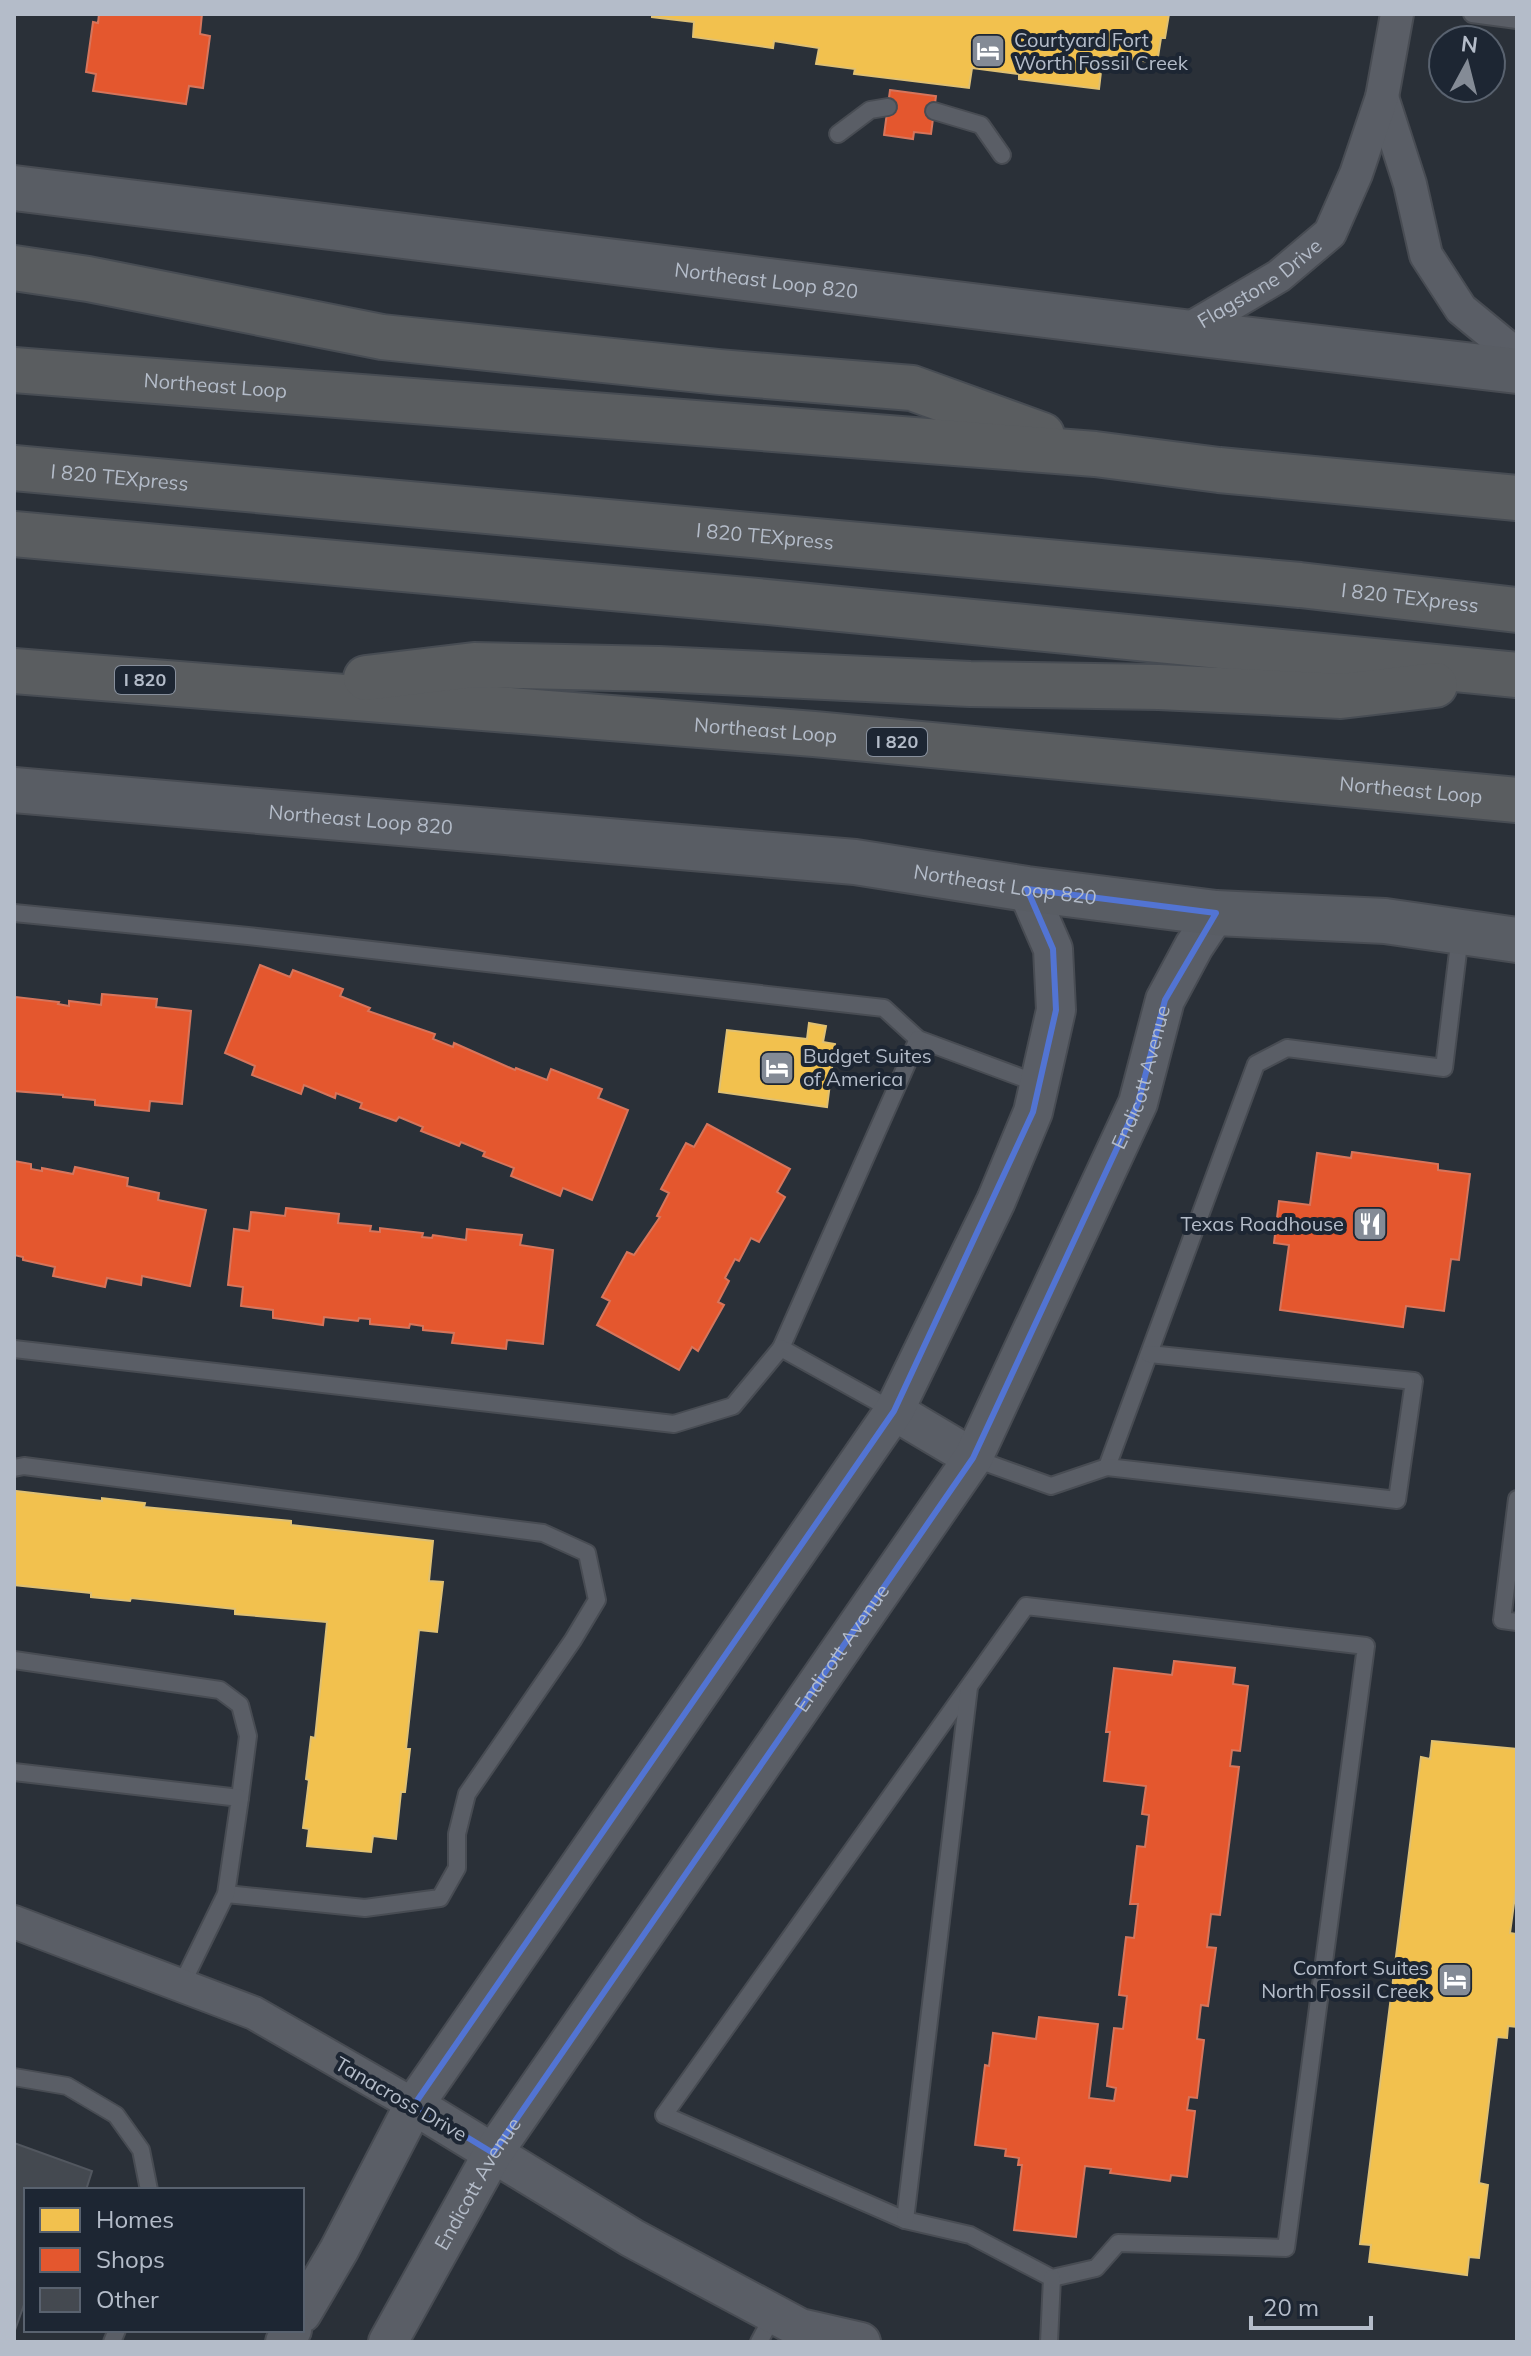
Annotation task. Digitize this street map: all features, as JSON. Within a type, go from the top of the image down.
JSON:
[{"type":"highway","points":[[14,268],[88,279],[382,337],[719,372],[912,388],[1095,454]]},
{"type":"highway","name":"Northeast Loop","points":[[14,370],[1095,454],[1234,471],[1517,498]]},
{"type":"highway","name":"I 820 TEXpress","points":[[14,468],[1300,585],[1517,610]]},
{"type":"highway","points":[[14,534],[757,601],[1517,675]]},
{"type":"highway","points":[[276,690],[474,665],[659,669],[970,684],[1159,687],[1341,696],[1517,675]]},
{"type":"highway","name":"Northeast Loop","points":[[14,671],[814,734],[1517,800]]},
{"type":"main road","name":"Northeast Loop 820","points":[[14,188],[1517,371]]},
{"type":"main road","name":"Northeast Loop 820","points":[[14,790],[855,862],[1027,889],[1216,913],[1385,921],[1517,940]]},
{"type":"street","name":"Flagstone Drive","points":[[1184,332],[1279,276],[1330,233],[1356,174],[1382,97],[1397,14]]},
{"type":"street","name":"Flagstone Drive","points":[[1382,97],[1410,184],[1426,255],[1461,309],[1517,355]]},
{"type":"street","points":[[304,2310],[339,2250],[414,2105],[894,1411],[996,1201],[1033,1112],[1056,1010],[1053,949],[1027,889]]},
{"type":"street","name":"Endicott Avenue","points":[[388,2342],[493,2153],[973,1458],[1138,1103],[1165,1000],[1216,913]]},
{"type":"street","points":[[894,1411],[973,1458]]},
{"type":"street","name":"Tanacross Drive","points":[[14,1922],[254,2013],[414,2105],[632,2238],[766,2328],[800,2328],[861,2342]]},
{"type":"lane","points":[[1472,14],[1517,20]]},
{"type":"lane","points":[[838,134],[870,110],[888,107]]},
{"type":"lane","points":[[934,111],[981,125],[1002,155]]},
{"type":"lane","points":[[14,913],[248,936],[884,1008],[918,1039],[1039,1084]]},
{"type":"lane","points":[[1107,1467],[1256,1064],[1287,1048],[1444,1068],[1461,931]]},
{"type":"lane","points":[[14,1349],[674,1424],[733,1406],[781,1348],[918,1039]]},
{"type":"lane","points":[[781,1348],[894,1411]]},
{"type":"lane","points":[[973,1458],[1051,1486],[1107,1467],[1397,1500],[1414,1381],[1149,1354]]},
{"type":"lane","points":[[14,1468],[24,1466],[543,1533],[587,1553],[597,1600],[467,1794],[457,1834],[457,1868],[440,1898],[365,1908],[226,1894]]},
{"type":"lane","points":[[1517,1506],[1502,1620],[1517,1622]]},
{"type":"lane","points":[[1026,1606],[1366,1646],[1286,2248],[1118,2243],[1096,2268],[1052,2278],[970,2235],[905,2220],[664,2115],[1026,1606]]},
{"type":"lane","points":[[14,1660],[220,1690],[240,1705],[248,1736],[226,1894],[181,1986]]},
{"type":"lane","points":[[905,2220],[969,1686]]},
{"type":"lane","points":[[14,1772],[240,1798]]},
{"type":"lane","points":[[14,2077],[67,2086],[116,2115],[141,2150],[149,2188]]},
{"type":"lane","points":[[1049,2342],[1052,2278]]},
{"type":"highlighted area","points":[[1027,889],[1216,913],[1165,1000],[1138,1103],[973,1458],[493,2153],[414,2105],[894,1411],[1033,1112],[1056,1010],[1053,949]]},
{"type":"building: Homes","name":"Courtyard Fort Worth Fossil Creek","points":[[652,14],[1169,14],[1157,63],[1103,55],[1099,89],[1019,79],[1019,74],[972,68],[969,88],[854,74],[855,69],[816,64],[819,48],[774,41],[773,48],[693,37],[694,22],[652,17]]},
{"type":"building: Homes","name":"Budget Suites of America","points":[[809,1023],[826,1026],[823,1042],[835,1044],[827,1107],[719,1092],[727,1030],[807,1039]]},
{"type":"building: Homes","points":[[16,1491],[145,1503],[144,1507],[291,1521],[291,1525],[433,1541],[429,1581],[443,1582],[437,1632],[419,1630],[406,1749],[410,1749],[396,1839],[373,1836],[371,1852],[307,1846],[309,1829],[303,1828],[309,1780],[306,1779],[311,1737],[315,1738],[327,1622],[235,1614],[235,1609],[91,1597],[91,1593],[14,1585]]},
{"type":"building: Homes","name":"Comfort Suites North Fossil Creek","points":[[1432,1741],[1517,1749],[1517,1881],[1510,1933],[1517,1934],[1517,2027],[1508,2026],[1507,2038],[1497,2037],[1479,2183],[1488,2185],[1479,2258],[1469,2257],[1467,2275],[1369,2262],[1371,2245],[1360,2244],[1421,1757],[1430,1759]]},
{"type":"building: Shops","points":[[99,14],[202,14],[200,34],[210,36],[203,88],[189,86],[186,104],[93,91],[96,74],[86,72],[93,22],[98,23]]},
{"type":"building: Shops","points":[[890,90],[936,96],[931,134],[914,132],[913,139],[884,135]]},
{"type":"building: Shops","points":[[260,965],[290,977],[293,970],[343,989],[340,996],[370,1008],[368,1011],[435,1034],[433,1039],[453,1047],[454,1043],[515,1070],[547,1080],[551,1069],[602,1089],[598,1098],[628,1110],[592,1200],[563,1188],[560,1196],[511,1176],[514,1168],[483,1156],[485,1152],[461,1142],[459,1146],[421,1131],[423,1127],[399,1117],[396,1121],[360,1108],[362,1103],[336,1093],[335,1098],[304,1085],[301,1094],[252,1075],[255,1066],[225,1053]]},
{"type":"building: Shops","points":[[102,994],[157,999],[156,1007],[191,1011],[182,1104],[150,1101],[149,1111],[95,1105],[95,1100],[63,1095],[14,1091],[16,997],[69,1006],[69,1001],[101,1005]]},
{"type":"building: Shops","points":[[707,1124],[790,1169],[777,1192],[785,1197],[759,1242],[751,1238],[739,1261],[735,1259],[725,1278],[729,1281],[718,1302],[724,1305],[698,1351],[692,1347],[679,1370],[597,1325],[610,1301],[602,1297],[627,1252],[634,1255],[660,1217],[657,1216],[669,1193],[661,1189],[686,1143],[694,1147]]},
{"type":"building: Shops","name":"Texas Roadhouse","points":[[1352,1152],[1438,1164],[1438,1170],[1470,1174],[1459,1260],[1451,1259],[1444,1311],[1406,1306],[1403,1327],[1280,1310],[1289,1245],[1274,1243],[1279,1201],[1310,1205],[1317,1153],[1351,1158]]},
{"type":"building: Shops","points":[[14,1161],[31,1164],[31,1169],[42,1171],[42,1168],[73,1174],[75,1167],[128,1178],[127,1186],[159,1193],[158,1200],[206,1210],[190,1286],[142,1276],[141,1285],[107,1278],[105,1287],[53,1276],[55,1267],[14,1255]]},
{"type":"building: Shops","points":[[286,1208],[339,1214],[338,1223],[371,1226],[370,1231],[380,1232],[380,1228],[423,1233],[422,1237],[432,1238],[433,1235],[466,1240],[467,1229],[522,1235],[520,1245],[553,1250],[543,1344],[507,1340],[506,1349],[452,1343],[454,1333],[423,1330],[423,1326],[410,1324],[409,1328],[370,1324],[370,1319],[359,1318],[358,1321],[324,1317],[323,1325],[273,1318],[273,1310],[241,1306],[243,1287],[228,1285],[234,1229],[249,1231],[251,1212],[285,1216]]},
{"type":"building: Shops","points":[[1174,1661],[1235,1668],[1233,1684],[1248,1686],[1240,1751],[1232,1750],[1230,1766],[1239,1767],[1220,1915],[1211,1914],[1207,1947],[1216,1948],[1208,2006],[1201,2005],[1197,2039],[1204,2040],[1197,2098],[1189,2097],[1187,2110],[1195,2111],[1187,2177],[1171,2175],[1170,2181],[1110,2173],[1111,2169],[1085,2166],[1076,2237],[1014,2230],[1022,2165],[1018,2165],[1019,2158],[1005,2156],[1006,2149],[975,2145],[985,2065],[989,2066],[993,2033],[1036,2039],[1039,2017],[1098,2024],[1089,2098],[1114,2101],[1116,2088],[1107,2086],[1114,2028],[1123,2029],[1127,1996],[1119,1995],[1126,1937],[1134,1938],[1138,1904],[1130,1904],[1137,1846],[1145,1847],[1149,1815],[1142,1814],[1146,1786],[1104,1781],[1114,1668],[1172,1675]]},
{"type":"building: Other","points":[[14,2143],[92,2171],[87,2188],[24,2188],[24,2305],[14,2333]]},
{"type":"place","name":"Courtyard Fort Worth Fossil Creek","points":[[988,51]]},
{"type":"place","name":"Budget Suites of America","points":[[777,1068]]},
{"type":"place","name":"Texas Roadhouse","points":[[1370,1224]]},
{"type":"place","name":"Comfort Suites North Fossil Creek","points":[[1455,1980]]}]
